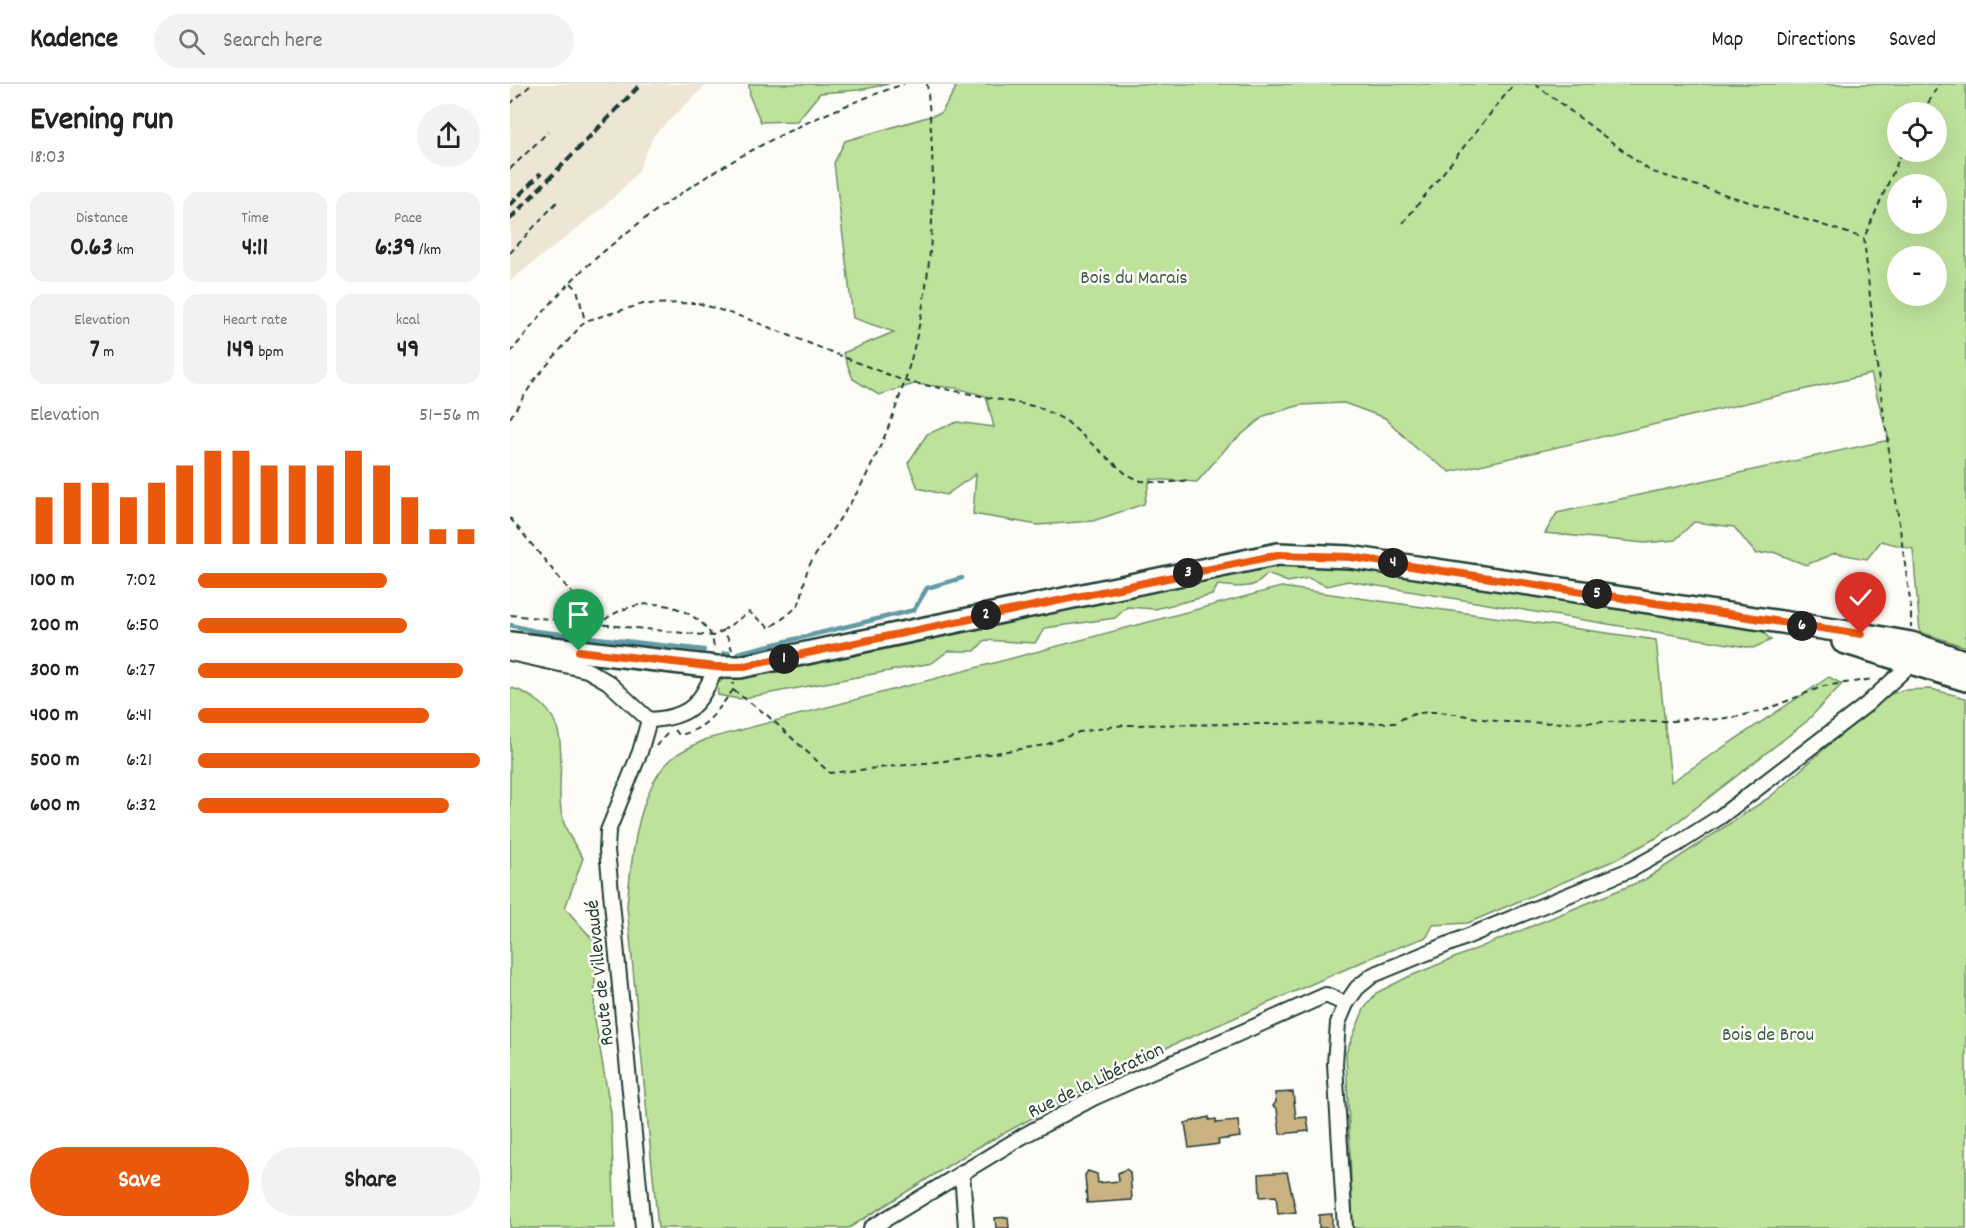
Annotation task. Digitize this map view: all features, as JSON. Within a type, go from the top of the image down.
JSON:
[{"type":"main road","points":[[510,652],[688,669],[770,662],[1278,555],[1350,557],[1795,625],[1966,680]]},
{"type":"main road","points":[[510,643],[716,667]]},
{"type":"main road","points":[[1905,661],[1966,662]]},
{"type":"street","points":[[510,652],[587,670],[608,682],[649,720],[671,719],[696,705],[716,667]]},
{"type":"street","points":[[1345,1228],[1335,1064],[1338,1023],[1357,987],[1373,975],[1632,869],[1679,843],[1720,817],[1866,705],[1905,661],[1922,658],[1966,671]]},
{"type":"street","name":"Route de Villevaudé","points":[[643,1228],[607,850],[608,831],[640,752],[649,720]]},
{"type":"street","name":"Rue de la Libération","points":[[872,1228],[1023,1136],[1093,1098],[1326,995],[1346,1004]]},
{"type":"street","points":[[962,1173],[966,1228]]},
{"type":"path","points":[[510,104],[532,84]]},
{"type":"path","points":[[510,352],[571,283],[642,220],[721,167],[839,108],[904,84]]},
{"type":"path","points":[[722,630],[749,612],[770,628],[799,603],[808,568],[843,516],[879,449],[904,381],[921,317],[932,246],[935,173],[927,84]]},
{"type":"path","points":[[1403,223],[1514,84]]},
{"type":"path","points":[[1535,84],[1650,171],[1864,238]]},
{"type":"path","points":[[1929,102],[1939,84]]},
{"type":"path","points":[[510,169],[548,132]]},
{"type":"path","points":[[653,751],[661,738],[673,728],[679,735],[693,733],[706,725],[733,690],[767,715],[830,773],[944,761],[1045,745],[1079,732],[1123,725],[1395,723],[1408,714],[1426,713],[1479,716],[1509,723],[1674,721],[1697,717],[1711,720],[1764,710],[1824,686],[1905,661],[1911,607],[1877,366],[1864,238],[1898,162]]},
{"type":"path","points":[[510,253],[556,202]]},
{"type":"path","points":[[571,283],[577,289],[585,321]]},
{"type":"path","points":[[510,418],[535,379],[585,321],[644,304],[696,303],[748,319],[904,381],[1038,407],[1065,420],[1126,474],[1141,481],[1164,483],[1188,480]]},
{"type":"path","points":[[510,518],[597,625]]},
{"type":"path","points":[[510,615],[597,625],[713,636],[703,623],[688,614],[673,606],[658,604],[630,606],[608,616],[597,625]]},
{"type":"shaded area","points":[[516,84],[707,84],[654,135],[638,172],[603,208],[510,281],[510,90]]},
{"type":"green space","points":[[749,84],[889,84],[859,90],[820,93],[797,121],[761,122],[750,97]]},
{"type":"green space","name":"Bois du Marais","points":[[952,84],[1966,84],[1966,647],[1920,632],[1913,549],[1881,541],[1867,559],[1835,553],[1806,565],[1773,552],[1756,554],[1734,527],[1694,522],[1675,540],[1645,543],[1545,533],[1557,513],[1889,440],[1871,374],[1450,472],[1417,449],[1385,418],[1344,403],[1301,405],[1264,416],[1228,446],[1197,482],[1150,479],[1144,504],[1093,521],[1038,525],[973,514],[976,474],[946,495],[918,488],[908,463],[927,434],[957,422],[994,427],[986,396],[956,388],[914,384],[879,395],[853,379],[843,353],[894,332],[853,318],[834,163],[845,141],[941,113],[956,88]]},
{"type":"green space","points":[[1345,563],[1759,628],[1771,640],[1753,648],[1348,581],[1327,586],[1308,578],[1288,582],[1267,574],[1257,583],[1245,587],[1218,585],[1212,595],[1155,609],[1127,607],[1115,618],[1045,628],[1035,643],[985,640],[975,651],[948,651],[932,663],[739,699],[718,695],[717,684],[729,675],[1250,567]]},
{"type":"green space","points":[[1281,587],[1656,640],[1671,782],[1829,677],[1842,684],[1806,722],[1658,837],[1615,860],[1468,923],[1433,925],[1427,937],[1380,954],[1141,1059],[975,1149],[849,1228],[658,1228],[627,906],[638,825],[652,785],[662,769],[679,753],[707,739]]},
{"type":"green space","points":[[510,688],[535,699],[548,711],[556,724],[560,738],[560,801],[563,822],[583,858],[565,908],[596,943],[594,1014],[611,1113],[615,1228],[510,1228]]},
{"type":"green space","name":"Bois de Brou","points":[[1931,689],[1966,698],[1966,1228],[1353,1228],[1346,1053],[1364,1009],[1376,993],[1408,977],[1646,879],[1770,797],[1884,696],[1903,690]]},
{"type":"building","points":[[1293,1092],[1296,1118],[1307,1117],[1309,1131],[1280,1134],[1277,1109],[1273,1106],[1276,1102],[1275,1093]]},
{"type":"building","points":[[1209,1117],[1209,1120],[1216,1119],[1216,1123],[1238,1121],[1240,1137],[1218,1140],[1219,1144],[1189,1148],[1185,1123]]},
{"type":"building","points":[[1126,1169],[1130,1172],[1132,1200],[1087,1203],[1085,1175],[1088,1171],[1097,1174],[1098,1183],[1119,1181],[1118,1173]]},
{"type":"building","points":[[1287,1172],[1296,1212],[1278,1214],[1276,1196],[1260,1197],[1259,1174]]},
{"type":"building","points":[[1332,1214],[1332,1228],[1319,1228],[1319,1215]]},
{"type":"building","points":[[1008,1217],[1009,1228],[996,1228],[995,1218]]},
{"type":"waterway","points":[[738,653],[914,610],[927,588],[962,578]]},
{"type":"waterway","points":[[510,625],[535,631],[704,650]]},
{"type":"waterway","points":[[724,653],[729,653]]},
{"type":"railway","points":[[510,219],[641,84]]},
{"type":"railway","points":[[510,205],[541,173]]},
{"type":"route","points":[[579,651],[716,667],[740,667],[1278,555],[1350,557],[1861,634]]}]
